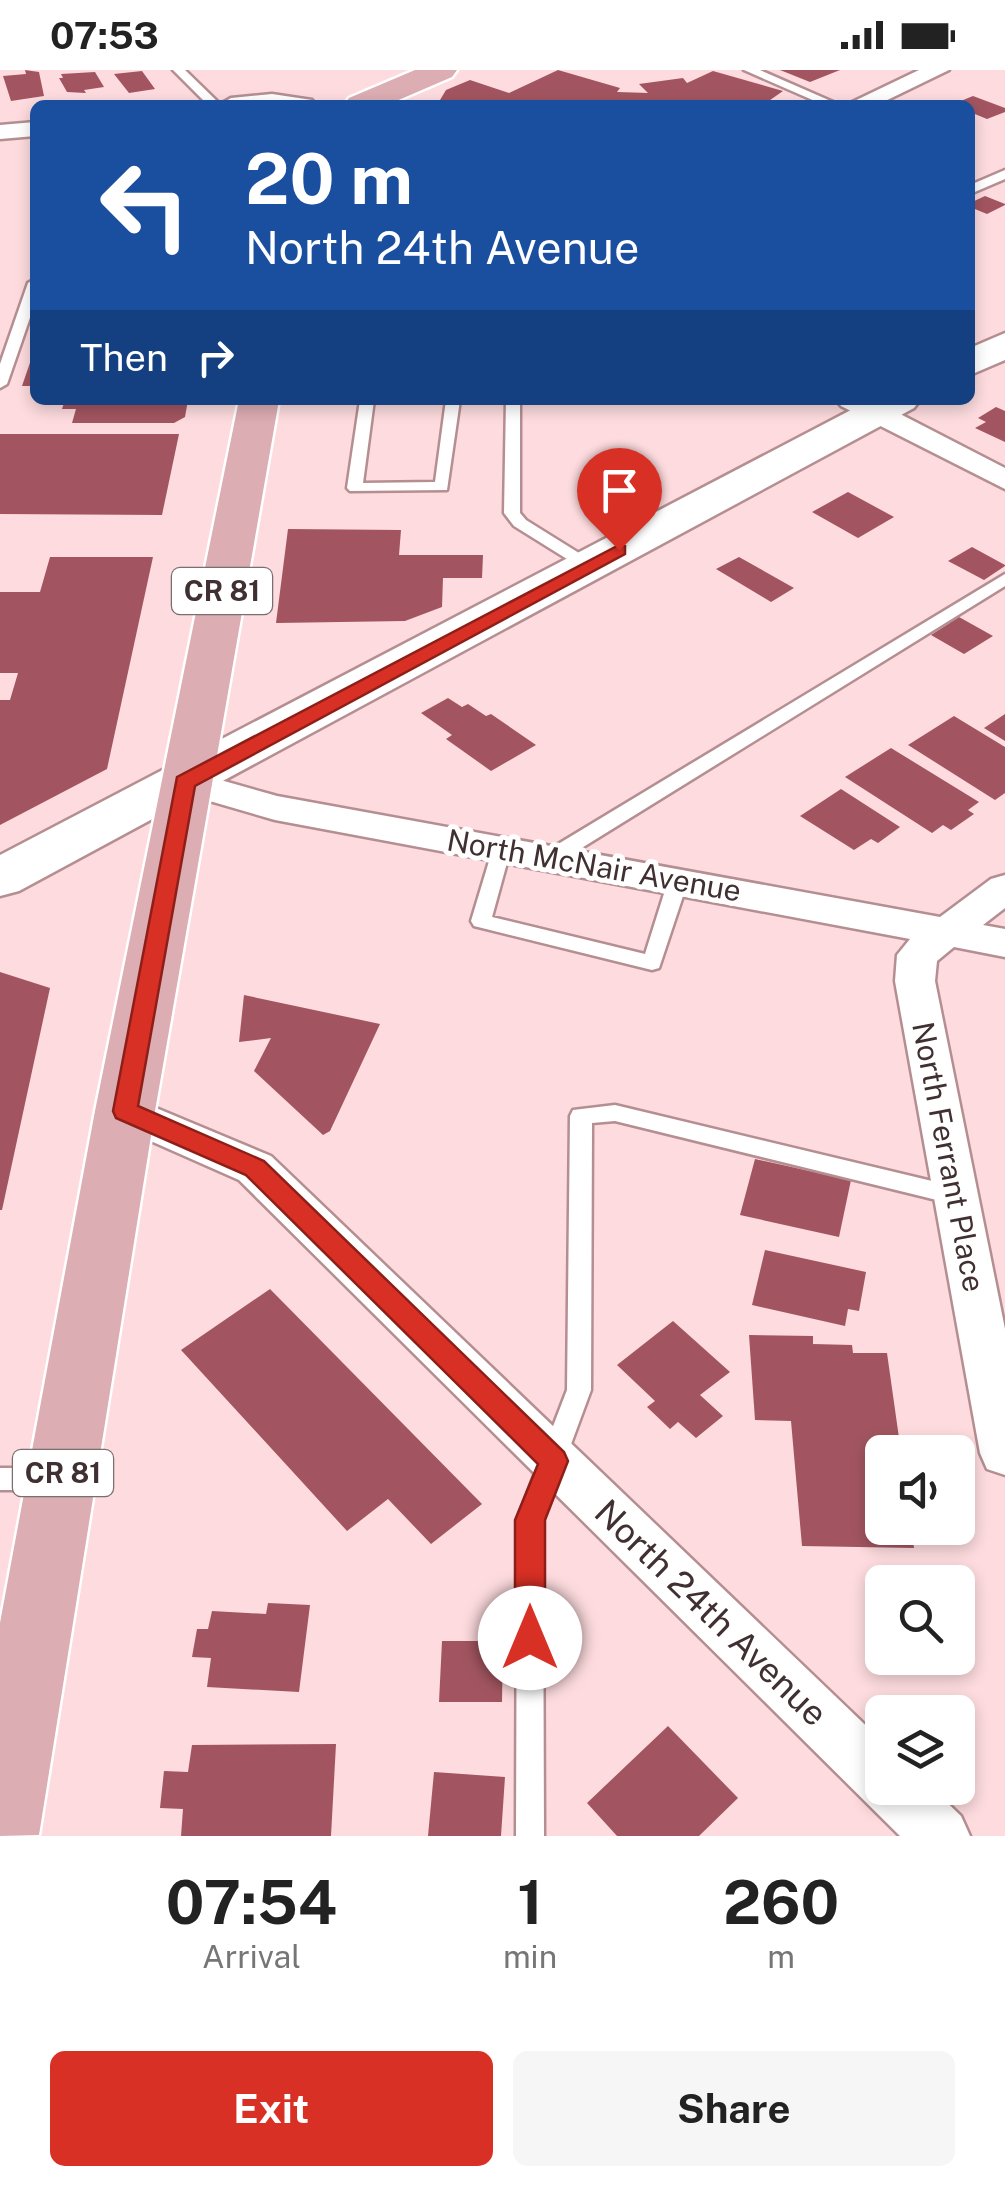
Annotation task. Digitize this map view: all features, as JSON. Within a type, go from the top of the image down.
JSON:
[{"type":"main road","points":[[342,100],[347,89],[384,70]]},
{"type":"main road","points":[[372,100],[441,70]]},
{"type":"main road","points":[[975,360],[1005,345]]},
{"type":"main road","name":"CR 81","points":[[0,1835],[31,1479],[125,1111],[258,405]]},
{"type":"main road","points":[[0,878],[589,566],[873,405]]},
{"type":"street","points":[[869,100],[938,70]]},
{"type":"street","points":[[0,132],[30,129]]},
{"type":"street","points":[[877,405],[1005,480]]},
{"type":"street","name":"North McNair Avenue","points":[[185,782],[275,808],[1005,944]]},
{"type":"street","name":"North Ferrant Place","points":[[1005,888],[917,956],[915,980],[1005,1453]]},
{"type":"street","name":"North 24th Avenue","points":[[125,1111],[255,1168],[865,1763]]},
{"type":"street","points":[[909,1805],[942,1836]]},
{"type":"lane","points":[[179,70],[210,100]]},
{"type":"lane","points":[[750,70],[822,100]]},
{"type":"lane","points":[[975,188],[1005,174]]},
{"type":"lane","points":[[0,384],[30,298]]},
{"type":"lane","points":[[366,405],[355,488],[442,487],[452,405]]},
{"type":"lane","points":[[513,405],[512,513],[520,523],[589,566]]},
{"type":"lane","points":[[552,857],[1005,580]]},
{"type":"lane","points":[[502,848],[481,921],[652,962],[678,881]]},
{"type":"lane","points":[[530,1836],[530,1520],[580,1390],[581,1116],[615,1113],[953,1195]]},
{"type":"building","points":[[25,70],[39,72],[44,96],[11,101],[3,76],[26,74]]},
{"type":"building","points":[[558,70],[620,88],[617,92],[648,93],[639,84],[683,78],[687,83],[713,71],[783,91],[770,100],[440,100],[446,90],[470,80],[509,93]]},
{"type":"building","points":[[780,70],[840,70],[810,82]]},
{"type":"building","points":[[142,71],[155,89],[129,93],[114,74]]},
{"type":"building","points":[[95,72],[104,87],[84,90],[86,93],[67,92],[59,78],[63,78],[61,74]]},
{"type":"building","points":[[973,96],[1005,108],[1005,112],[987,119],[975,114],[975,100],[963,100]]},
{"type":"building","points":[[985,196],[1005,205],[987,214],[975,209],[975,201]]},
{"type":"building","points":[[30,363],[30,386],[22,386]]},
{"type":"building","points":[[63,405],[187,405],[185,417],[174,423],[72,423],[76,409],[62,409]]},
{"type":"building","points":[[996,407],[1005,411],[1005,442],[975,428],[986,422],[978,418]]},
{"type":"building","points":[[0,434],[179,434],[162,515],[0,514]]},
{"type":"building","points":[[848,492],[894,517],[858,538],[812,512]]},
{"type":"building","points":[[288,529],[401,530],[399,555],[483,555],[482,578],[443,578],[442,607],[405,621],[276,623]]},
{"type":"building","points":[[972,547],[1005,566],[984,580],[948,561]]},
{"type":"building","points":[[50,557],[153,557],[107,769],[0,825],[0,700],[10,700],[18,673],[0,673],[0,592],[40,592]]},
{"type":"building","points":[[739,557],[794,588],[771,602],[716,569]]},
{"type":"building","points":[[959,617],[993,636],[964,654],[931,635]]},
{"type":"building","points":[[448,698],[462,707],[468,704],[486,716],[491,714],[536,745],[491,771],[446,739],[452,735],[421,713]]},
{"type":"building","points":[[1005,714],[1005,741],[984,728]]},
{"type":"building","points":[[954,716],[1005,747],[1005,793],[995,800],[908,745]]},
{"type":"building","points":[[891,748],[979,802],[968,810],[974,814],[951,830],[943,825],[932,833],[845,777]]},
{"type":"building","points":[[841,789],[900,827],[878,843],[871,839],[854,850],[800,816]]},
{"type":"building","points":[[0,972],[50,988],[2,1210],[0,1210]]},
{"type":"building","points":[[244,995],[380,1024],[330,1131],[323,1135],[254,1071],[271,1038],[239,1042]]},
{"type":"building","points":[[755,1159],[851,1180],[839,1237],[740,1215]]},
{"type":"building","points":[[765,1250],[866,1272],[859,1311],[848,1309],[845,1326],[752,1305]]},
{"type":"building","points":[[270,1289],[482,1504],[431,1544],[388,1499],[347,1531],[181,1350]]},
{"type":"building","points":[[673,1321],[730,1372],[700,1395],[723,1416],[696,1438],[678,1422],[670,1429],[647,1407],[655,1401],[617,1365]]},
{"type":"building","points":[[749,1335],[813,1336],[813,1344],[852,1345],[853,1353],[887,1353],[899,1435],[865,1435],[865,1545],[914,1548],[802,1546],[791,1421],[755,1420]]},
{"type":"building","points":[[268,1603],[310,1605],[299,1692],[207,1687],[211,1658],[192,1657],[197,1629],[208,1629],[212,1611],[266,1614]]},
{"type":"building","points":[[442,1641],[503,1641],[502,1702],[439,1702]]},
{"type":"building","points":[[668,1726],[738,1798],[699,1836],[617,1836],[587,1803]]},
{"type":"building","points":[[336,1744],[331,1836],[181,1836],[183,1809],[160,1808],[164,1771],[188,1772],[192,1745]]},
{"type":"building","points":[[434,1772],[505,1777],[501,1836],[428,1836]]},
{"type":"route","points":[[530,1638],[530,1520],[554,1461],[255,1168],[125,1111],[185,782],[619,550]]}]
